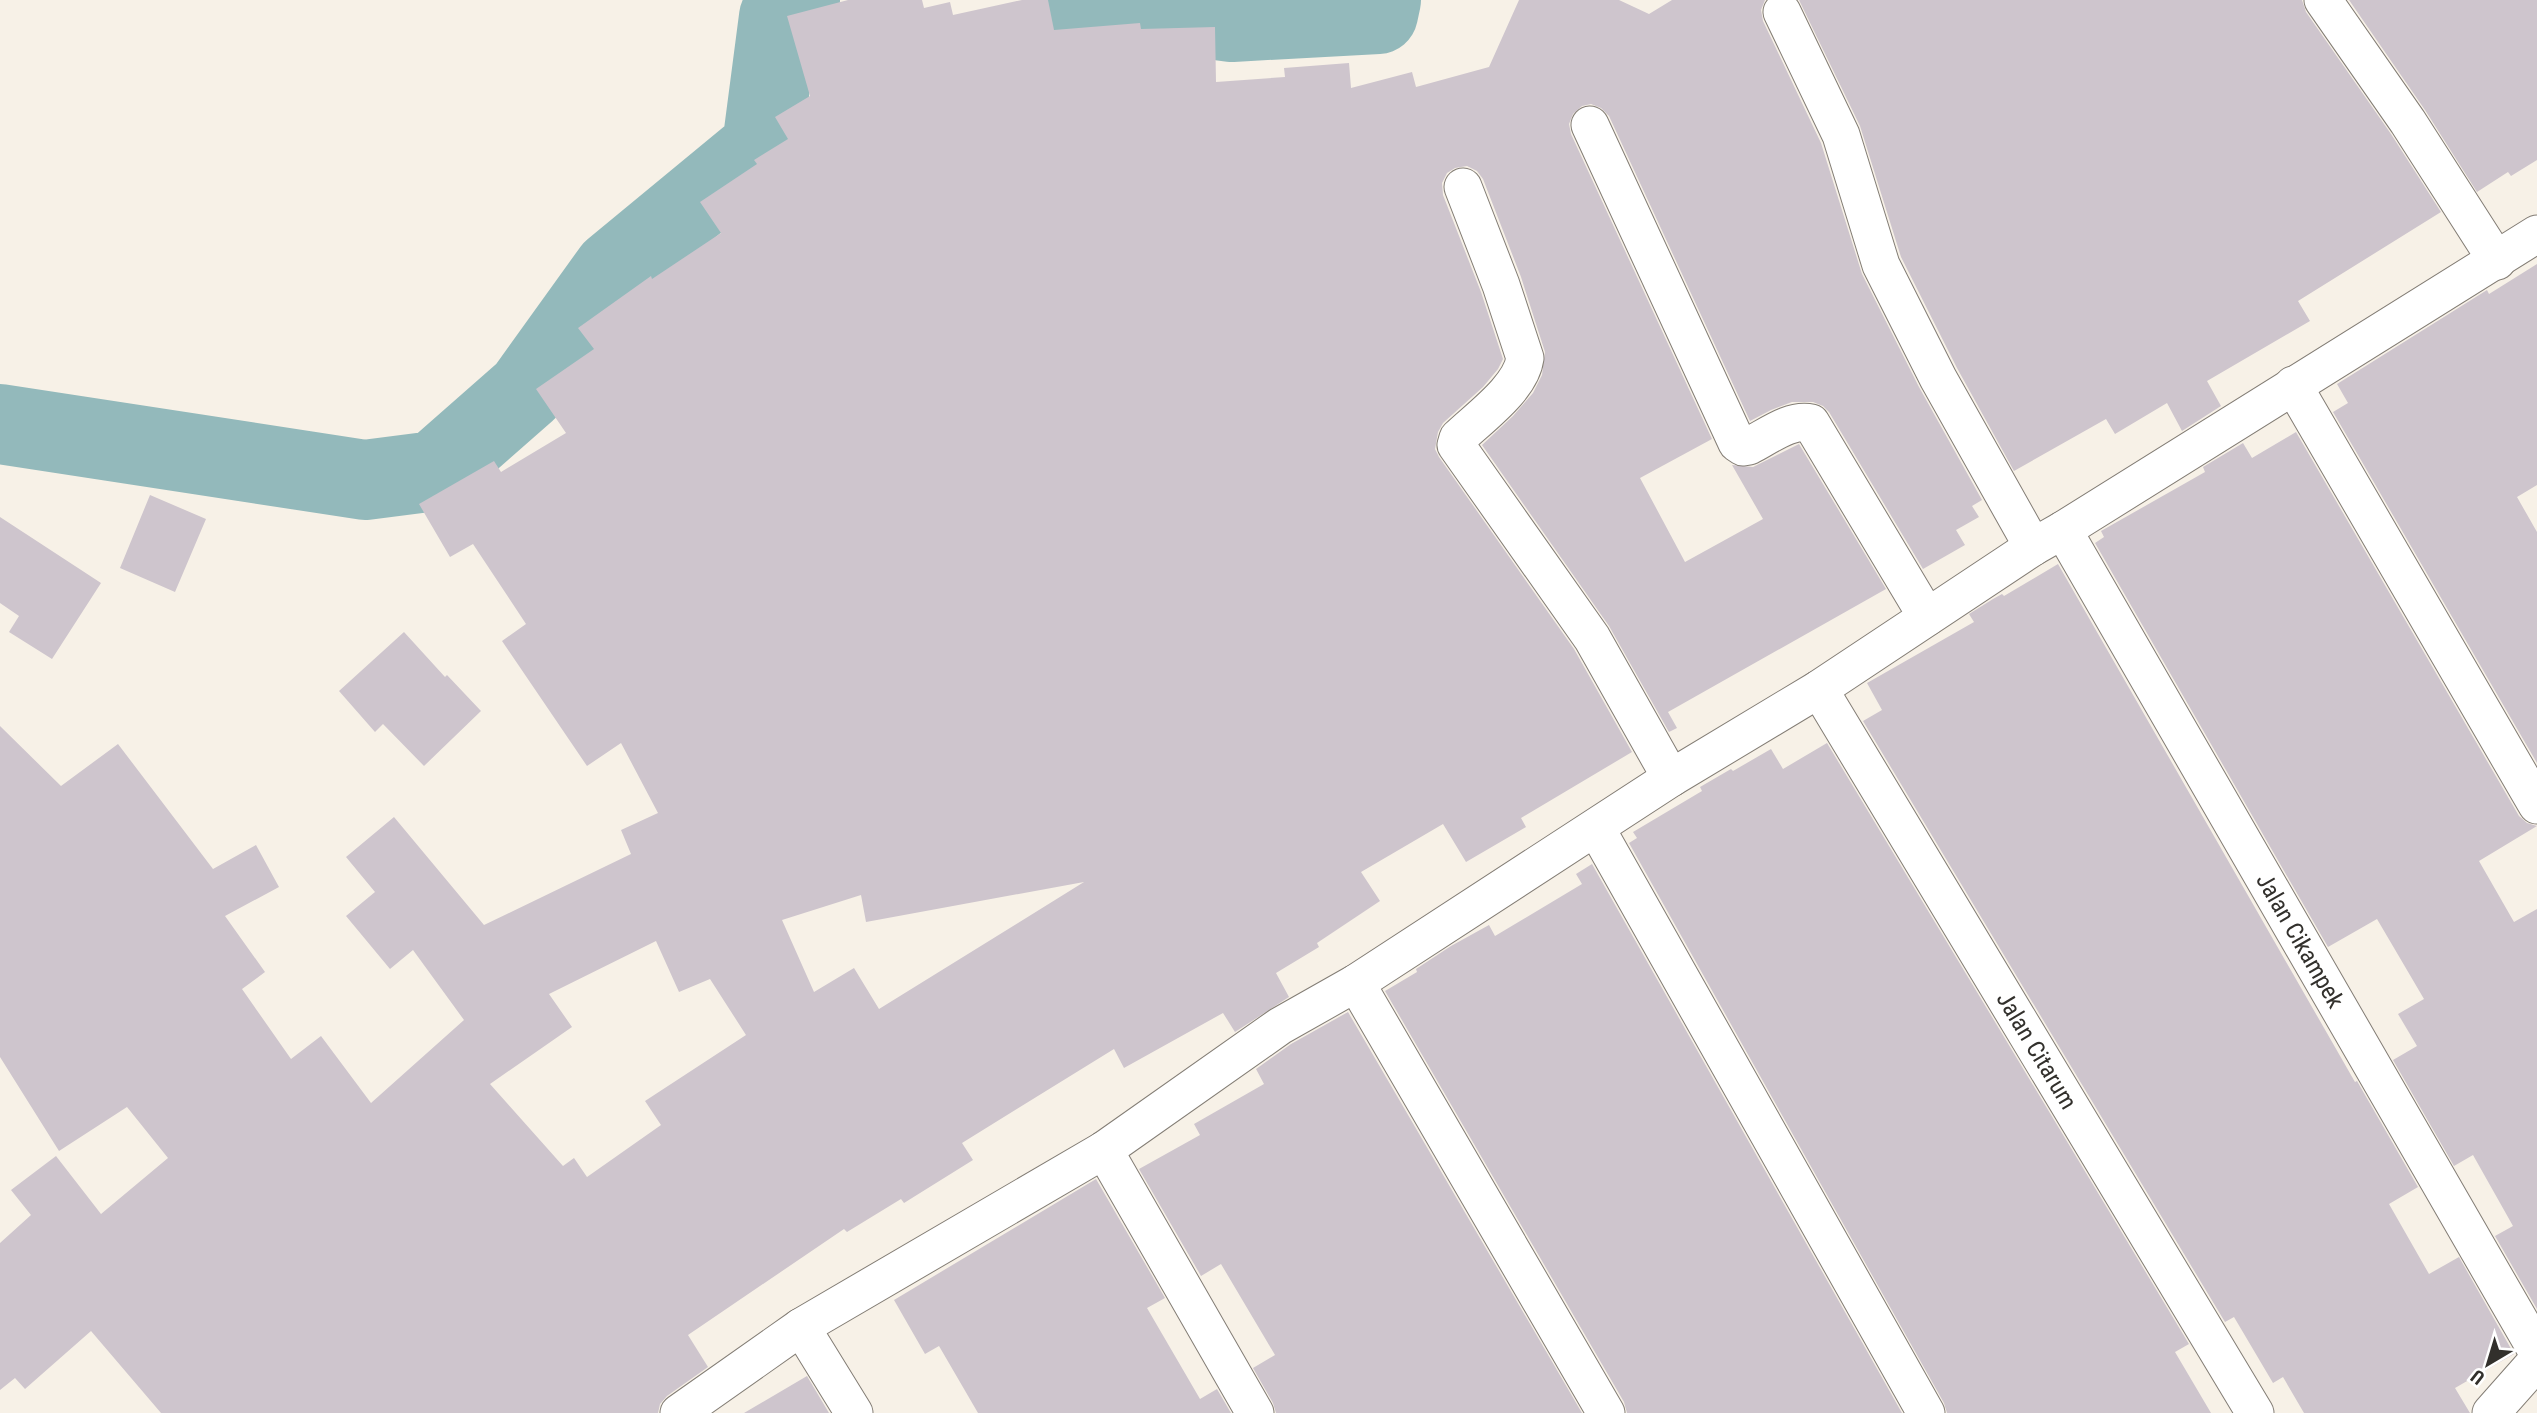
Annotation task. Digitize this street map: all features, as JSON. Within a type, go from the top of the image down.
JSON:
[{"type":"street","points":[[2323,0],[2408,122],[2497,261]]},
{"type":"street","name":"Jalan Cikampek","points":[[1782,12],[1841,135],[1881,265],[1938,378],[2048,538],[2537,1351]]},
{"type":"street","points":[[1590,125],[1737,443],[1743,447],[1749,446],[1792,424],[1806,421],[1811,423],[1927,617]]},
{"type":"street","points":[[1463,187],[1501,285],[1525,358],[1524,368],[1513,386],[1458,438],[1456,445],[1592,638],[1671,778]]},
{"type":"street","points":[[679,1413],[801,1327],[1104,1150],[1280,1026],[1356,982],[1671,778],[1819,689],[2048,538],[2293,385],[2497,261],[2534,242]]},
{"type":"street","points":[[2293,385],[2537,804]]},
{"type":"street","name":"Jalan Citarum","points":[[1819,689],[2255,1413]]},
{"type":"street","points":[[1596,828],[1926,1413]]},
{"type":"street","points":[[1356,982],[1606,1413]]},
{"type":"street","points":[[1104,1150],[1255,1413]]},
{"type":"street","points":[[801,1327],[854,1413]]},
{"type":"street","points":[[2491,1413],[2537,1361]]},
{"type":"building","points":[[848,0],[922,0],[924,8],[950,2],[953,15],[1022,0],[1048,0],[1054,30],[1140,23],[1141,29],[1215,27],[1216,82],[1285,77],[1284,68],[1349,63],[1351,88],[1412,72],[1416,87],[1489,67],[1519,0],[1619,0],[1649,14],[1672,0],[1765,0],[1761,10],[1763,21],[1821,143],[1862,274],[1919,387],[1982,500],[1972,506],[1979,517],[1956,530],[1965,545],[1923,569],[1823,406],[1813,402],[1792,402],[1750,421],[1609,116],[1601,108],[1591,104],[1582,106],[1573,114],[1569,124],[1571,134],[1712,439],[1640,478],[1685,562],[1763,519],[1732,465],[1753,467],[1799,444],[1886,589],[1668,712],[1677,728],[1669,732],[1609,626],[1482,445],[1533,393],[1542,375],[1545,352],[1521,277],[1483,179],[1477,171],[1467,166],[1455,168],[1447,173],[1442,183],[1443,195],[1481,292],[1503,359],[1483,387],[1443,423],[1438,432],[1435,449],[1574,649],[1632,752],[1521,818],[1526,827],[1466,862],[1443,824],[1361,872],[1380,901],[1317,943],[1319,947],[1276,973],[1289,997],[1235,1032],[1223,1013],[1124,1068],[1114,1049],[962,1143],[973,1160],[904,1203],[901,1199],[847,1232],[844,1229],[688,1335],[708,1367],[667,1396],[660,1404],[658,1413],[161,1413],[91,1331],[25,1389],[15,1378],[0,1390],[0,1243],[31,1215],[11,1190],[56,1156],[101,1214],[168,1158],[127,1107],[59,1151],[0,1057],[0,726],[61,786],[118,744],[213,869],[256,845],[279,887],[225,916],[265,972],[242,989],[291,1059],[321,1036],[371,1103],[464,1020],[413,950],[390,969],[346,916],[375,892],[346,857],[394,817],[484,925],[631,854],[621,830],[658,813],[621,743],[587,766],[502,641],[526,624],[473,544],[450,557],[419,504],[494,461],[501,472],[566,433],[536,389],[594,349],[578,328],[651,276],[652,279],[721,233],[700,202],[757,164],[754,160],[788,139],[775,117],[810,96],[787,16]],"holes":[[[1084,882],[879,1009],[854,968],[814,992],[782,920],[861,895],[866,922]],[[656,941],[679,992],[710,979],[746,1035],[645,1101],[661,1125],[587,1177],[574,1158],[563,1166],[490,1084],[572,1027],[549,994]]]},
{"type":"building","points":[[1799,0],[2302,0],[2306,12],[2391,134],[2441,212],[2298,301],[2310,321],[2207,381],[2221,406],[2182,431],[2167,403],[2115,434],[2106,419],[2014,471],[1957,368],[1901,257],[1860,126]]},
{"type":"building","points":[[2349,0],[2537,0],[2537,160],[2511,176],[2508,172],[2477,192],[2425,110]]},
{"type":"building","points":[[2537,264],[2537,485],[2517,497],[2537,532],[2537,763],[2333,412],[2348,403],[2337,384],[2487,290],[2489,294]]},
{"type":"building","points":[[2296,432],[2519,816],[2527,823],[2537,826],[2479,861],[2514,922],[2537,909],[2537,1309],[2495,1236],[2513,1226],[2473,1155],[2454,1166],[2393,1060],[2417,1046],[2398,1014],[2424,999],[2377,919],[2328,947],[2095,543],[2104,537],[2101,531],[2205,472],[2203,467],[2243,443],[2252,458]]},
{"type":"building","points":[[150,495],[206,519],[175,592],[120,568]]},
{"type":"building","points":[[0,517],[101,583],[52,659],[9,632],[19,616],[0,603]]},
{"type":"building","points":[[2058,564],[2418,1187],[2389,1204],[2429,1274],[2459,1257],[2514,1354],[2455,1388],[2470,1413],[2304,1413],[2283,1377],[2273,1383],[2234,1317],[2225,1322],[1863,721],[1882,710],[1867,683],[1974,622],[1969,614]]},
{"type":"building","points":[[404,632],[481,711],[424,766],[383,724],[375,732],[339,691]]},
{"type":"building","points":[[1827,743],[2189,1344],[2175,1352],[2211,1413],[1947,1413],[1944,1403],[1629,843],[1637,838],[1633,832],[1702,791],[1700,787],[1731,769],[1733,771],[1771,749],[1783,769]]},
{"type":"building","points":[[1592,864],[1902,1413],[1627,1413],[1624,1402],[1385,991],[1417,972],[1416,969],[1451,946],[1489,925],[1495,936],[1582,884],[1576,874]]},
{"type":"building","points":[[1348,1012],[1582,1413],[1276,1413],[1253,1368],[1275,1355],[1221,1264],[1201,1276],[1139,1169],[1200,1135],[1194,1124],[1264,1084],[1256,1069],[1291,1044]]},
{"type":"building","points":[[1096,1179],[1165,1298],[1147,1308],[1200,1399],[1217,1389],[1231,1413],[978,1413],[939,1346],[925,1354],[894,1300]]},
{"type":"building","points":[[807,1376],[829,1413],[744,1413]]},
{"type":"waterway","points":[[0,424],[365,480],[435,471],[526,391],[613,270],[762,147],[779,17],[800,0]]},
{"type":"waterway","points":[[1066,0],[1232,22],[1378,14],[1381,0]]}]
